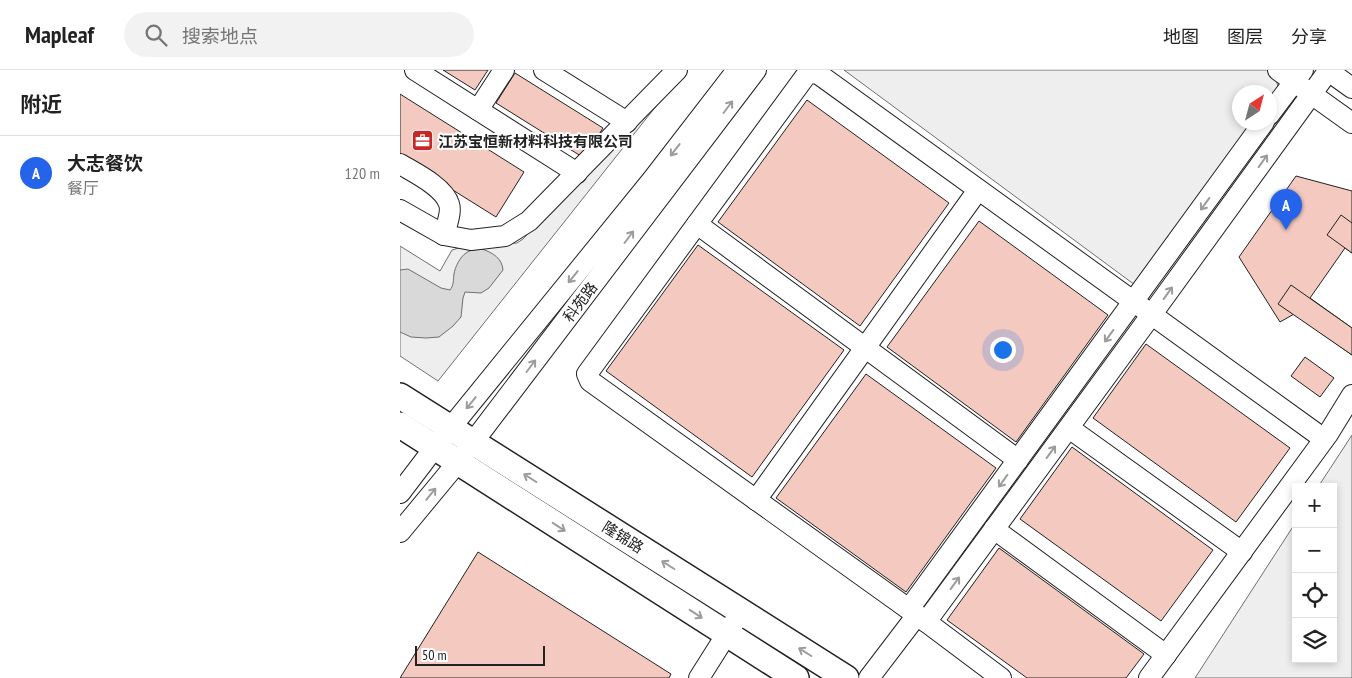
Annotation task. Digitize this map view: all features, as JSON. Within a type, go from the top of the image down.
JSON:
[{"type":"main road","name":"隆锦路","points":[[400,396],[846,678]]},
{"type":"main road","name":"隆锦路","points":[[400,425],[796,678]]},
{"type":"street","points":[[415,70],[576,173]]},
{"type":"street","points":[[478,110],[504,70]]},
{"type":"street","points":[[544,70],[627,122]]},
{"type":"street","points":[[400,210],[444,235],[471,240],[505,236],[529,221],[677,70]]},
{"type":"street","name":"科苑路","points":[[400,493],[435,447],[652,180],[737,70]]},
{"type":"street","name":"科苑路","points":[[400,532],[458,462],[756,70]]},
{"type":"street","points":[[869,678],[917,616],[994,529],[1328,70],[1352,88]]},
{"type":"street","points":[[1002,678],[590,382],[587,374],[807,74],[817,73],[1324,439]]},
{"type":"street","points":[[1277,103],[1292,74],[1312,94],[1352,123]]},
{"type":"street","points":[[917,616],[1018,460],[1258,130]]},
{"type":"street","points":[[400,164],[441,191],[450,204],[449,219],[444,235]]},
{"type":"street","points":[[756,500],[978,190]]},
{"type":"street","points":[[697,224],[1018,460]]},
{"type":"street","points":[[1149,678],[1324,439],[1352,395]]},
{"type":"street","points":[[1069,428],[1242,552]]},
{"type":"street","points":[[994,529],[1166,655]]},
{"type":"street","points":[[699,678],[741,611]]},
{"type":"shaded area","points":[[844,70],[1269,70],[1278,86],[1277,95],[1277,85],[1232,85],[1232,130],[1257,130],[1135,285]]},
{"type":"shaded area","points":[[654,102],[657,105],[438,381],[400,356],[400,246],[440,271],[452,250],[462,247],[517,243],[523,239]]},
{"type":"shaded area","points":[[482,249],[490,252],[501,262],[503,270],[489,288],[481,293],[465,292],[461,317],[453,326],[439,337],[411,337],[400,332],[400,270],[408,269],[441,288],[450,290],[453,285],[455,268],[458,262],[466,253]]},
{"type":"shaded area","points":[[1352,435],[1352,678],[1195,678],[1292,528],[1292,663],[1337,663],[1337,483],[1321,483]]},
{"type":"building","points":[[443,70],[488,70],[475,90]]},
{"type":"building","points":[[515,73],[603,128],[584,158],[496,103]]},
{"type":"building","points":[[400,94],[524,172],[496,217],[400,157]]},
{"type":"building","points":[[807,100],[949,203],[860,326],[718,222]]},
{"type":"building","points":[[1296,176],[1352,191],[1352,253],[1345,248],[1310,298],[1352,328],[1352,355],[1294,314],[1280,322],[1239,257]]},
{"type":"building","points":[[1341,215],[1352,223],[1352,253],[1327,235]]},
{"type":"building","points":[[979,221],[1108,315],[1016,442],[887,347]]},
{"type":"building","points":[[698,245],[844,350],[752,477],[606,371]]},
{"type":"building","points":[[1291,285],[1352,328],[1352,355],[1278,304]]},
{"type":"building","points":[[1146,344],[1290,448],[1236,522],[1093,418]]},
{"type":"building","points":[[1305,357],[1334,378],[1320,397],[1291,376]]},
{"type":"building","points":[[866,374],[996,468],[906,592],[776,498]]},
{"type":"building","points":[[1072,447],[1213,550],[1161,621],[1020,519]]},
{"type":"building","points":[[999,548],[1144,654],[1126,678],[1027,678],[947,620]]},
{"type":"building","points":[[478,552],[671,674],[669,678],[400,678]]},
{"type":"place","name":"江苏宝恒新材料科技有限公司","points":[[422,141]]},
{"type":"place","name":"大志餐饮","points":[[1286,230]]}]
